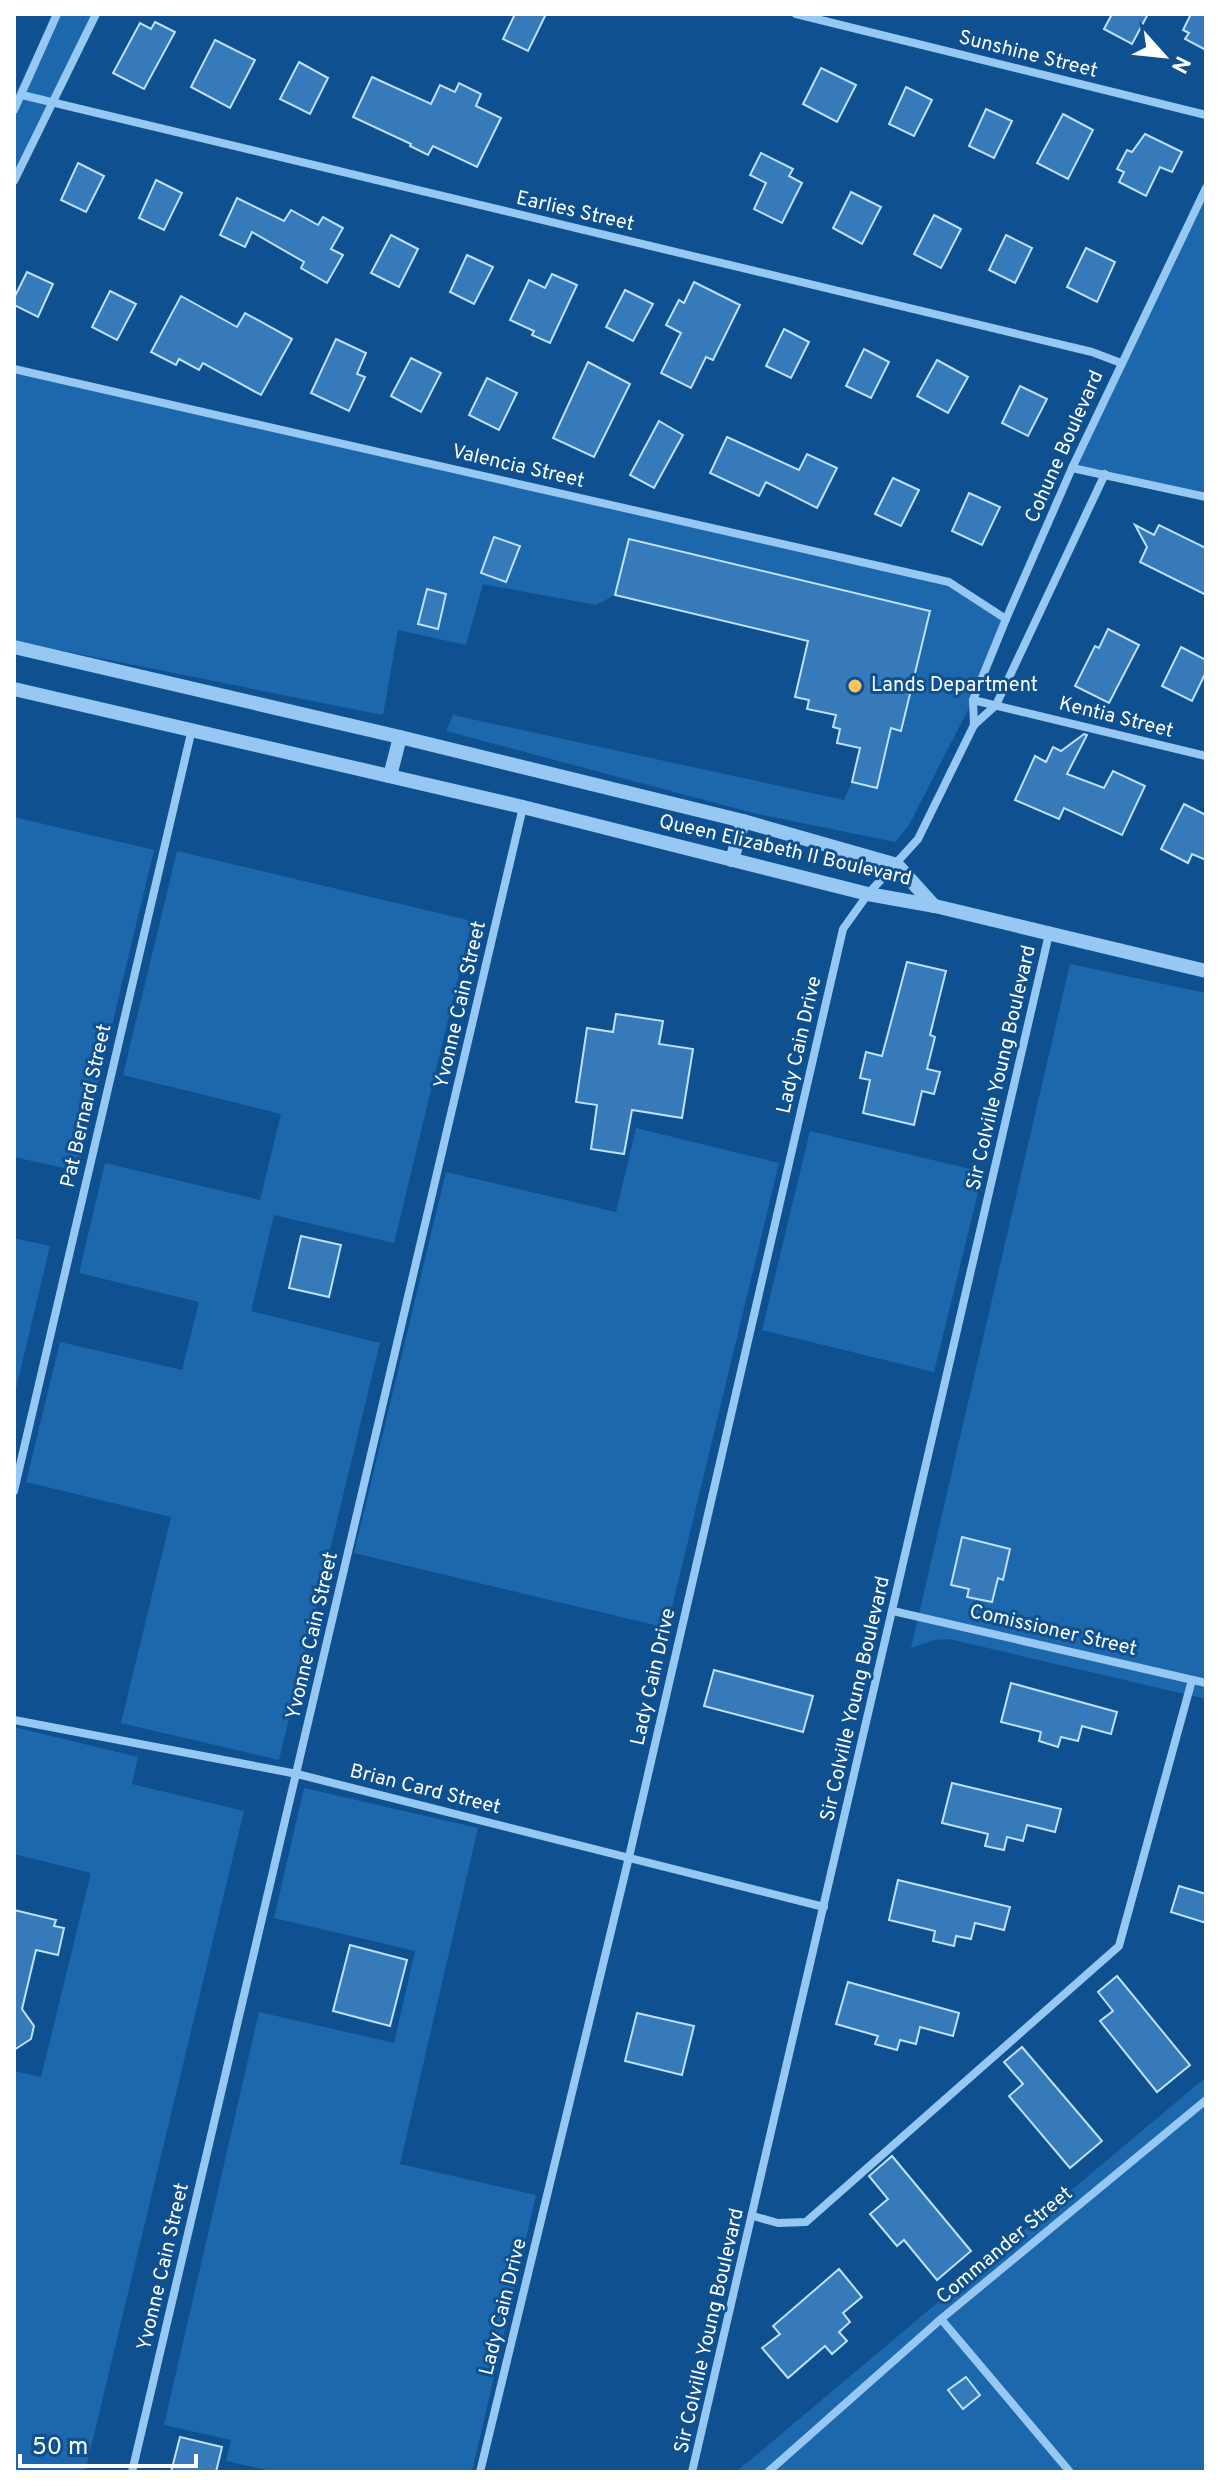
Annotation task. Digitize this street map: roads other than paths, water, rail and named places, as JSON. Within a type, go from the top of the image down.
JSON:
[{"type":"street","points":[[14,110],[57,14]]},
{"type":"street","points":[[14,181],[96,14]]},
{"type":"street","name":"Sunshine Street","points":[[796,14],[1206,115]]},
{"type":"street","name":"Earlies Street","points":[[22,95],[1076,348],[1121,363]]},
{"type":"street","name":"Cohune Boulevard","points":[[974,725],[973,700],[1006,619],[1072,468],[1206,188]]},
{"type":"street","name":"Valencia Street","points":[[14,369],[949,582],[1006,619]]},
{"type":"street","points":[[1072,468],[1206,497]]},
{"type":"street","name":"Cohune Boulevard","points":[[897,865],[918,839],[974,725],[996,705],[1105,474]]},
{"type":"street","name":"Queen Elizabeth II Boulevard","points":[[14,647],[743,821],[897,865],[935,906]]},
{"type":"street","name":"Queen Elizabeth II Boulevard","points":[[14,689],[523,807],[868,894],[935,906]]},
{"type":"street","name":"Kentia Street","points":[[973,700],[1206,756]]},
{"type":"street","name":"Pat Bernard Street","points":[[14,1491],[192,729]]},
{"type":"street","points":[[390,776],[400,737]]},
{"type":"street","name":"Yvonne Cain Street","points":[[132,2472],[523,807]]},
{"type":"street","points":[[732,860],[743,821]]},
{"type":"street","name":"Lady Cain Drive","points":[[480,2472],[629,1857],[843,929],[868,894],[897,865]]},
{"type":"street","points":[[935,906],[1206,971]]},
{"type":"street","name":"Sir Colville Young Boulevard","points":[[692,2472],[1049,934]]},
{"type":"street","name":"Comissioner Street","points":[[893,1611],[1206,1683]]},
{"type":"street","points":[[753,2216],[778,2223],[806,2222],[1119,1946],[1192,1680]]},
{"type":"street","name":"Brian Card Street","points":[[14,1720],[297,1774],[824,1907]]},
{"type":"street","name":"Commander Street","points":[[1070,2472],[941,2319],[1206,2100]]},
{"type":"street","points":[[768,2472],[941,2319]]},
{"type":"place","name":"Lands Department","points":[[855,686]]}]
